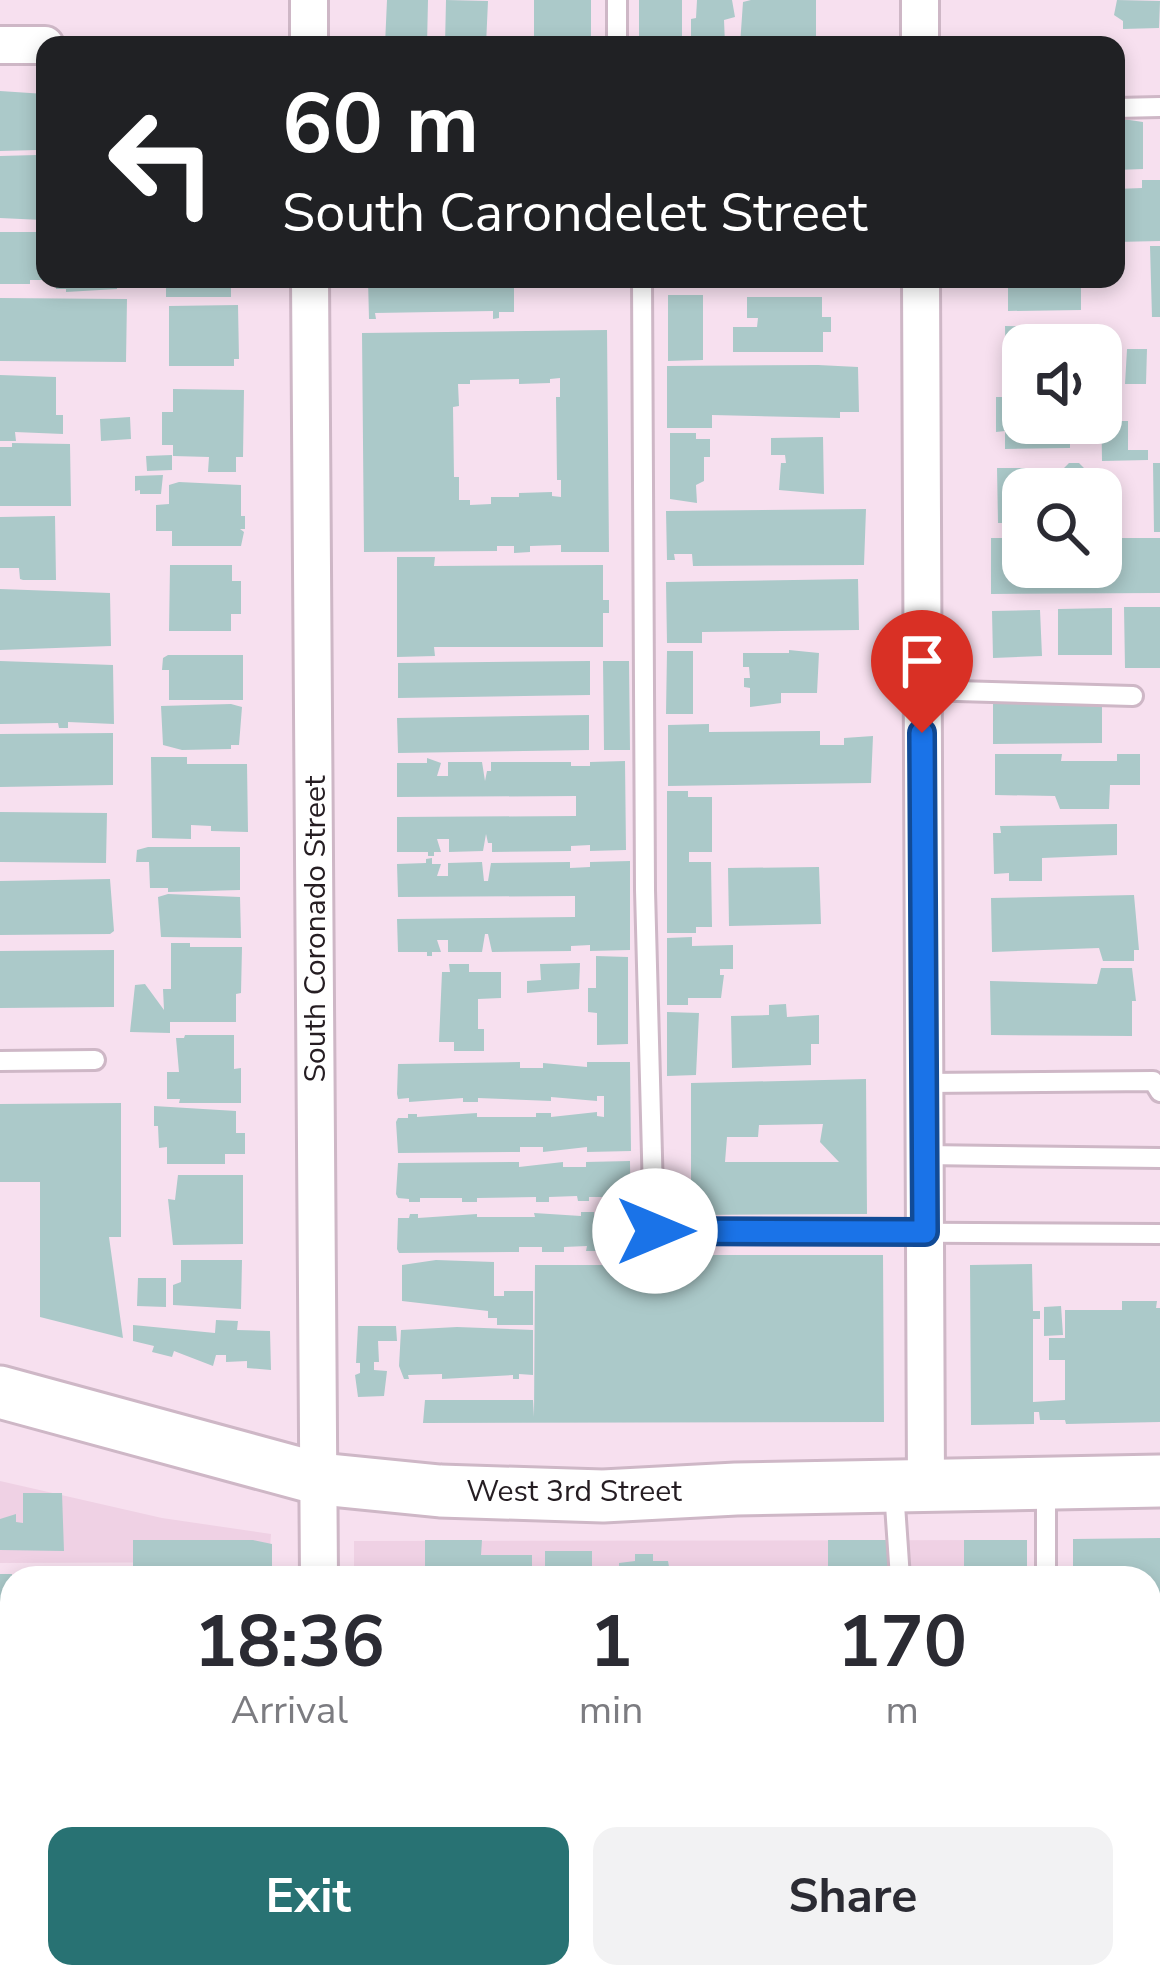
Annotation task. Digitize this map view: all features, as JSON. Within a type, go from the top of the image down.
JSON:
[{"type":"main road","name":"West 3rd Street","points":[[0,1392],[320,1479],[440,1491],[603,1496],[1160,1481]]},
{"type":"street","points":[[309,0],[309,36]]},
{"type":"street","points":[[920,0],[920,36]]},
{"type":"street","points":[[0,44],[36,45]]},
{"type":"street","name":"South Coronado Street","points":[[310,288],[319,1566]]},
{"type":"street","points":[[909,1485],[925,1232],[921,288]]},
{"type":"lane","points":[[616,0],[617,36]]},
{"type":"lane","points":[[1125,108],[1160,107]]},
{"type":"lane","points":[[643,288],[644,890],[655,1231],[1160,1234]]},
{"type":"lane","points":[[922,690],[1133,696]]},
{"type":"lane","points":[[0,1061],[95,1060]]},
{"type":"lane","points":[[924,1083],[1153,1082],[1160,1092]]},
{"type":"lane","points":[[924,1155],[1160,1158]]},
{"type":"lane","points":[[1046,1481],[1046,1566]]},
{"type":"lane","points":[[901,1566],[909,1485]]},
{"type":"shaded area","points":[[0,1481],[162,1518],[271,1534],[269,1562],[0,1563]]},
{"type":"shaded area","points":[[1026,1540],[1026,1566],[354,1566],[354,1541]]},
{"type":"building","points":[[387,0],[428,0],[427,36],[385,36]]},
{"type":"building","points":[[446,0],[488,1],[486,36],[445,36]]},
{"type":"building","points":[[534,0],[591,0],[591,36],[534,36]]},
{"type":"building","points":[[639,0],[682,0],[682,36],[639,36]]},
{"type":"building","points":[[697,0],[732,0],[735,17],[724,20],[725,36],[691,36],[691,19],[696,18]]},
{"type":"building","points":[[816,0],[816,36],[741,36],[743,2]]},
{"type":"building","points":[[1117,0],[1160,1],[1159,28],[1123,29],[1123,21],[1114,15]]},
{"type":"building","points":[[0,91],[36,93],[36,150],[0,151]]},
{"type":"building","points":[[1125,119],[1143,122],[1143,169],[1125,170]]},
{"type":"building","points":[[36,155],[36,220],[0,218],[0,156]]},
{"type":"building","points":[[1142,180],[1160,180],[1160,241],[1125,242],[1125,189],[1142,188]]},
{"type":"building","points":[[0,232],[36,232],[36,280],[0,284]]},
{"type":"building","points":[[1150,246],[1160,246],[1160,317],[1152,317]]},
{"type":"building","points":[[56,288],[117,288],[66,292]]},
{"type":"building","points":[[166,288],[231,288],[231,297],[166,297]]},
{"type":"building","points":[[368,288],[514,288],[514,312],[499,312],[499,318],[493,319],[493,311],[375,313],[376,319],[369,319]]},
{"type":"building","points":[[1008,288],[1081,288],[1081,310],[1008,311]]},
{"type":"building","points":[[668,295],[703,295],[703,360],[668,361]]},
{"type":"building","points":[[747,297],[822,297],[822,317],[831,317],[831,332],[823,332],[823,352],[733,352],[733,327],[757,327],[758,318],[747,318]]},
{"type":"building","points":[[0,298],[127,299],[126,362],[0,361]]},
{"type":"building","points":[[238,305],[239,359],[234,359],[234,366],[169,366],[169,306]]},
{"type":"building","points":[[607,330],[609,552],[561,552],[561,545],[530,546],[530,552],[514,553],[514,546],[497,546],[497,551],[364,552],[362,333]],"holes":[[[560,378],[560,397],[556,397],[561,497],[552,492],[519,493],[519,497],[491,497],[491,504],[470,505],[470,500],[459,500],[453,407],[459,406],[458,384],[519,379],[519,384],[550,383]]]},
{"type":"building","points":[[1127,349],[1147,349],[1146,384],[1125,384]]},
{"type":"building","points":[[667,366],[858,367],[859,412],[840,412],[840,418],[712,415],[712,428],[667,428]]},
{"type":"building","points":[[0,375],[56,377],[56,415],[63,415],[63,434],[15,432],[16,441],[0,441]]},
{"type":"building","points":[[173,389],[244,390],[243,457],[236,457],[236,472],[208,472],[209,457],[173,456],[173,445],[162,445],[162,412],[173,412]]},
{"type":"building","points":[[996,397],[1002,397],[1002,431],[996,432]]},
{"type":"building","points":[[130,417],[131,439],[101,441],[100,419]]},
{"type":"building","points":[[1122,421],[1128,421],[1128,450],[1148,450],[1148,460],[1102,461],[1102,444],[1122,444]]},
{"type":"building","points":[[670,433],[696,433],[696,439],[710,439],[704,481],[696,485],[697,503],[670,499]]},
{"type":"building","points":[[823,437],[824,494],[779,490],[785,455],[771,455],[771,438]]},
{"type":"building","points":[[12,443],[70,444],[71,506],[0,506],[0,447],[12,447]]},
{"type":"building","points":[[1005,444],[1070,444],[1070,448],[1005,449]]},
{"type":"building","points":[[172,455],[172,470],[147,471],[146,456]]},
{"type":"building","points":[[1153,463],[1160,463],[1160,532],[1154,532]]},
{"type":"building","points":[[997,468],[1002,468],[1002,523],[998,523]]},
{"type":"building","points":[[163,475],[161,494],[135,491],[135,476]]},
{"type":"building","points":[[169,485],[241,485],[245,529],[240,529],[244,532],[241,546],[172,546],[172,531],[156,531],[156,505],[169,504]]},
{"type":"building","points":[[866,509],[864,565],[693,566],[692,554],[674,554],[675,560],[667,560],[666,511]]},
{"type":"building","points":[[55,516],[56,580],[23,580],[19,568],[0,568],[0,517]]},
{"type":"building","points":[[991,538],[1002,538],[1002,588],[1122,588],[1122,538],[1160,538],[1160,593],[991,594]]},
{"type":"building","points":[[397,557],[435,557],[434,566],[603,565],[603,600],[609,600],[609,613],[603,613],[603,647],[434,647],[435,656],[397,657]]},
{"type":"building","points":[[170,565],[232,565],[232,581],[241,581],[241,614],[231,614],[231,631],[169,631]]},
{"type":"building","points":[[858,579],[859,630],[702,632],[702,643],[667,643],[666,582]]},
{"type":"building","points":[[0,589],[110,593],[111,646],[0,650]]},
{"type":"building","points":[[1124,607],[1160,607],[1160,668],[1125,668]]},
{"type":"building","points":[[1112,608],[1112,655],[1058,655],[1058,609]]},
{"type":"building","points":[[1040,610],[1042,656],[993,658],[992,611]]},
{"type":"building","points":[[667,651],[693,651],[693,714],[666,714]]},
{"type":"building","points":[[743,653],[819,653],[817,693],[781,693],[781,703],[750,707],[750,688],[744,687],[744,678],[750,678],[749,667],[743,667]]},
{"type":"building","points":[[168,655],[243,655],[243,700],[169,700],[169,670],[162,670]]},
{"type":"building","points":[[0,661],[113,665],[114,724],[68,722],[68,728],[59,728],[58,723],[0,724]]},
{"type":"building","points":[[590,661],[590,695],[398,698],[398,663]]},
{"type":"building","points":[[603,661],[629,661],[630,750],[604,750]]},
{"type":"building","points":[[1102,703],[1102,743],[993,744],[993,704]]},
{"type":"building","points":[[161,706],[242,707],[239,745],[182,750],[163,745]]},
{"type":"building","points":[[589,715],[589,750],[398,753],[397,718]]},
{"type":"building","points":[[709,724],[709,732],[820,731],[820,745],[844,745],[844,738],[873,736],[871,783],[668,786],[668,725]]},
{"type":"building","points":[[113,733],[113,785],[0,787],[0,734]]},
{"type":"building","points":[[995,754],[1062,754],[1061,761],[1117,761],[1117,754],[1140,754],[1140,785],[1110,785],[1109,809],[1060,809],[1055,796],[995,795]]},
{"type":"building","points":[[151,757],[187,757],[187,764],[247,764],[248,832],[191,825],[191,839],[152,838]]},
{"type":"building","points":[[427,758],[441,763],[437,776],[448,776],[448,762],[482,762],[485,781],[491,762],[590,766],[590,762],[625,761],[626,850],[590,851],[590,845],[571,846],[571,851],[492,852],[486,834],[483,851],[449,852],[449,839],[437,839],[441,852],[434,856],[397,852],[397,817],[576,816],[576,796],[397,797],[397,763],[427,763]]},
{"type":"building","points":[[667,791],[712,797],[712,852],[689,852],[689,862],[711,862],[712,927],[696,927],[696,933],[667,933]]},
{"type":"building","points":[[0,812],[107,813],[106,863],[0,862]]},
{"type":"building","points":[[1117,824],[1117,855],[1042,858],[1042,881],[1009,881],[1009,873],[994,874],[993,833],[1001,833],[1000,826]]},
{"type":"building","points":[[240,847],[240,890],[150,888],[149,862],[136,862],[137,850]]},
{"type":"building","points":[[432,858],[432,864],[441,864],[437,876],[448,876],[448,863],[482,862],[484,881],[488,881],[491,863],[570,862],[570,868],[590,867],[590,862],[630,861],[630,950],[590,951],[590,945],[571,946],[571,951],[492,952],[485,934],[482,952],[448,952],[448,940],[437,940],[441,952],[432,952],[432,956],[398,952],[397,919],[575,917],[575,896],[398,897],[397,864],[426,863]]},
{"type":"building","points":[[819,867],[821,924],[729,926],[728,868]]},
{"type":"building","points":[[110,879],[114,931],[110,934],[0,935],[0,881]]},
{"type":"building","points":[[1134,895],[1139,950],[1134,950],[1134,961],[1103,961],[1099,948],[992,952],[991,898]]},
{"type":"building","points":[[158,897],[240,897],[241,938],[161,937]]},
{"type":"building","points":[[692,937],[692,946],[733,945],[733,969],[720,969],[724,975],[721,998],[688,998],[688,1005],[667,1005],[667,938]]},
{"type":"building","points":[[171,943],[242,947],[236,1022],[170,1022],[170,1033],[130,1032],[135,985],[145,984],[164,1010],[163,989],[171,989]]},
{"type":"building","points":[[114,950],[114,1007],[0,1008],[0,951]]},
{"type":"building","points":[[596,956],[628,957],[628,1044],[597,1045],[597,1013],[588,1012],[588,988],[596,988]]},
{"type":"building","points":[[580,963],[579,989],[527,993],[527,981],[541,980],[540,964]]},
{"type":"building","points":[[449,964],[469,964],[469,972],[501,972],[501,998],[478,999],[484,1051],[454,1051],[454,1042],[439,1042],[442,972],[450,972]]},
{"type":"building","points":[[1101,968],[1132,968],[1136,1001],[1132,1001],[1132,1036],[991,1035],[990,981],[1097,984]]},
{"type":"building","points":[[786,1004],[787,1017],[819,1015],[819,1044],[811,1044],[811,1065],[732,1068],[731,1016],[769,1015],[769,1005]]},
{"type":"building","points":[[667,1012],[699,1013],[696,1075],[667,1076]]},
{"type":"building","points":[[234,1035],[241,1103],[167,1099],[167,1072],[179,1072],[176,1038]]},
{"type":"building","points":[[520,1062],[520,1068],[543,1068],[543,1063],[587,1067],[587,1062],[630,1062],[631,1151],[587,1152],[587,1147],[543,1152],[543,1147],[520,1147],[520,1152],[398,1153],[396,1122],[408,1114],[536,1117],[536,1113],[551,1113],[551,1117],[597,1112],[604,1117],[604,1096],[597,1096],[597,1101],[398,1099],[398,1064]]},
{"type":"building","points":[[866,1079],[867,1214],[691,1215],[691,1083]],"holes":[[[823,1124],[820,1142],[839,1162],[725,1162],[727,1137],[758,1137],[759,1125]]]},
{"type":"building","points":[[121,1103],[121,1237],[109,1237],[123,1338],[40,1317],[40,1182],[0,1182],[0,1104]]},
{"type":"building","points":[[154,1106],[236,1111],[236,1133],[245,1133],[245,1154],[225,1154],[225,1164],[167,1164],[167,1147],[159,1148],[158,1126],[154,1126]]},
{"type":"building","points":[[630,1161],[631,1251],[586,1251],[587,1246],[564,1247],[564,1252],[542,1252],[542,1247],[519,1247],[519,1252],[399,1253],[397,1249],[398,1218],[410,1214],[418,1218],[581,1216],[581,1212],[604,1216],[603,1197],[578,1201],[577,1196],[549,1197],[549,1202],[536,1202],[536,1197],[477,1198],[477,1202],[420,1198],[420,1202],[409,1202],[396,1194],[398,1163],[519,1162],[519,1167],[563,1162],[563,1167],[586,1167],[586,1162]]},
{"type":"building","points":[[178,1175],[243,1175],[243,1244],[173,1245],[168,1199],[175,1200]]},
{"type":"building","points":[[676,1255],[883,1255],[884,1422],[423,1423],[425,1400],[533,1400],[534,1417],[535,1265],[676,1265]]},
{"type":"building","points":[[181,1260],[242,1260],[241,1309],[173,1305],[173,1285],[181,1282]]},
{"type":"building","points":[[436,1260],[494,1262],[494,1296],[504,1296],[504,1291],[533,1291],[533,1325],[497,1325],[497,1318],[488,1318],[488,1311],[402,1301],[402,1265]]},
{"type":"building","points":[[1032,1264],[1033,1311],[1040,1311],[1040,1319],[1033,1319],[1033,1402],[1065,1400],[1065,1360],[1049,1360],[1049,1338],[1065,1338],[1065,1310],[1122,1310],[1122,1301],[1157,1301],[1160,1422],[1066,1424],[1065,1420],[1040,1420],[1039,1412],[1034,1412],[1034,1424],[971,1425],[970,1265]]},
{"type":"building","points":[[138,1278],[166,1278],[166,1307],[137,1306]]},
{"type":"building","points":[[1061,1306],[1063,1335],[1044,1336],[1044,1307]]},
{"type":"building","points":[[216,1320],[238,1321],[237,1330],[270,1331],[271,1370],[247,1368],[247,1361],[226,1362],[226,1355],[216,1355],[213,1366],[174,1351],[172,1357],[152,1352],[154,1346],[133,1341],[133,1325],[215,1333]]},
{"type":"building","points":[[358,1326],[396,1326],[397,1341],[378,1341],[379,1362],[374,1362],[374,1370],[387,1371],[384,1396],[358,1397]]},
{"type":"building","points":[[401,1330],[533,1330],[533,1375],[442,1379],[442,1374],[408,1375],[404,1379],[399,1366]]},
{"type":"building","points":[[23,1493],[62,1493],[64,1551],[0,1550],[0,1519],[16,1514],[16,1522],[23,1523]]},
{"type":"building","points":[[1160,1538],[1160,1566],[1073,1566],[1073,1539]]},
{"type":"building","points":[[133,1540],[272,1544],[272,1566],[133,1566]]},
{"type":"building","points":[[425,1540],[482,1540],[481,1555],[532,1555],[532,1566],[425,1566]]},
{"type":"building","points":[[828,1540],[890,1540],[891,1566],[828,1566]]},
{"type":"building","points":[[964,1540],[1027,1540],[1027,1566],[964,1566]]},
{"type":"building","points":[[545,1551],[592,1551],[592,1566],[545,1566]]},
{"type":"building","points":[[635,1554],[653,1554],[653,1561],[668,1561],[669,1566],[619,1566],[635,1561]]},
{"type":"route","points":[[655,1231],[925,1232],[922,733]]}]
